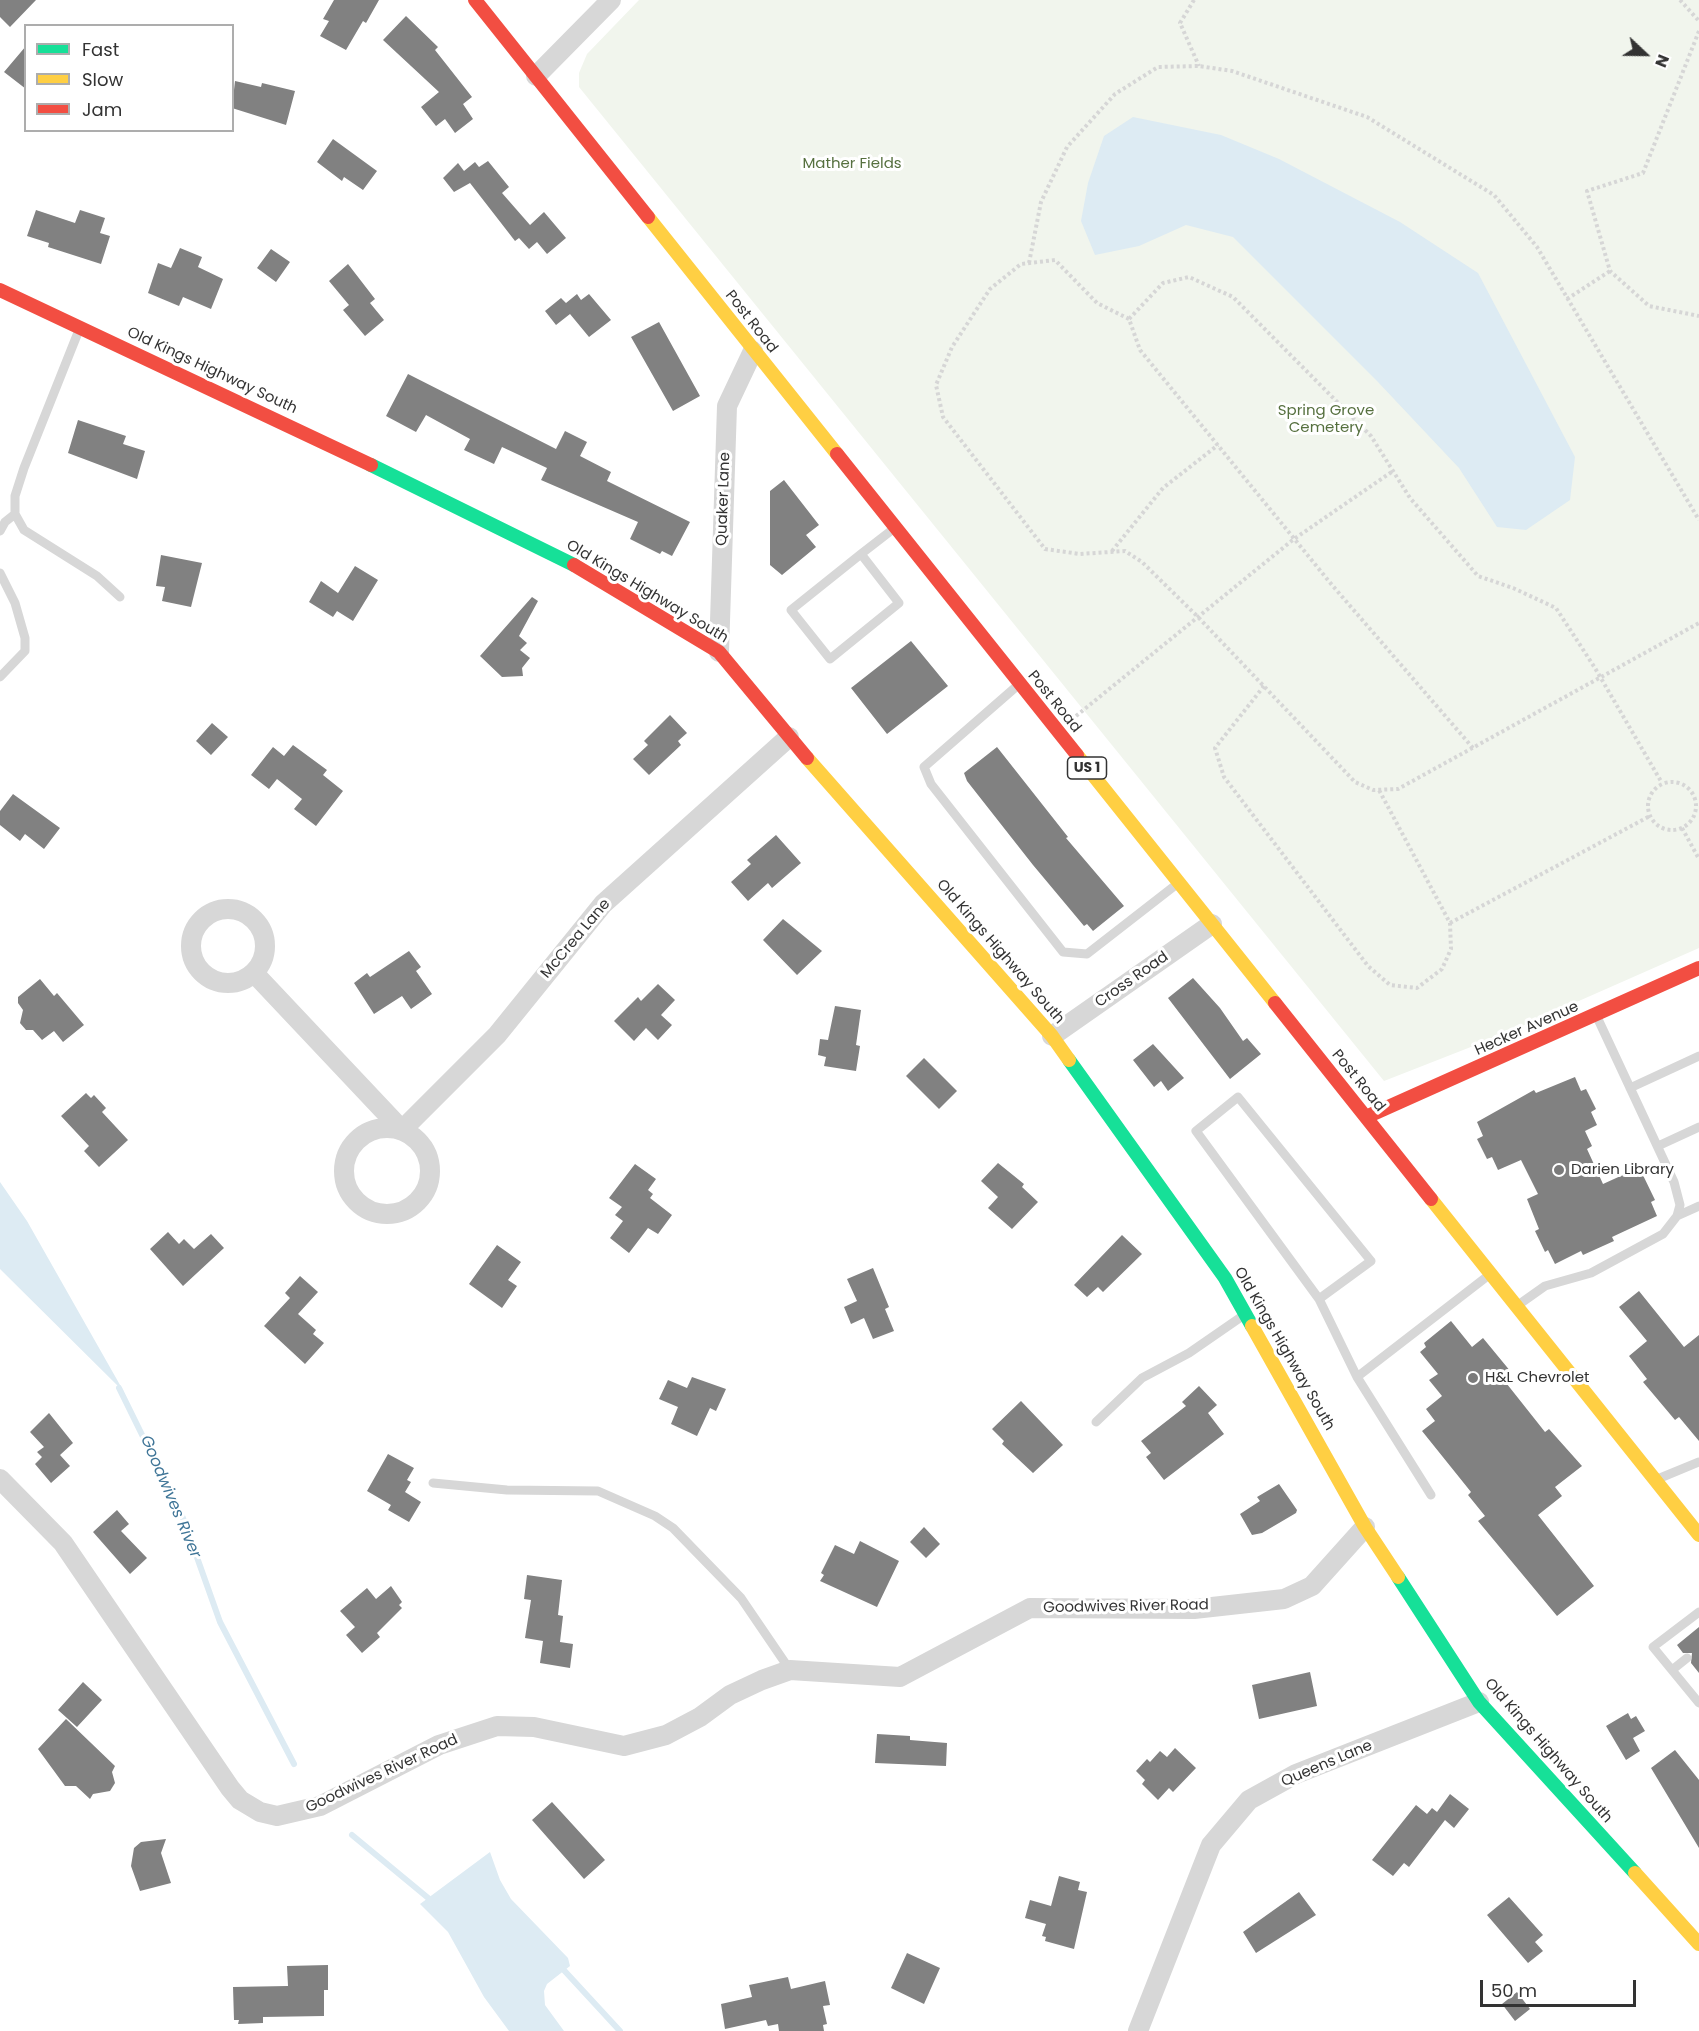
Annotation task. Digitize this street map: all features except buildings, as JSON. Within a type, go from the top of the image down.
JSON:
[{"type":"street","name":"Post Road","points":[[476,0],[894,528],[1699,1535]]},
{"type":"street","points":[[536,76],[611,0]]},
{"type":"street","name":"Old Kings Highway South","points":[[0,290],[408,482],[579,567],[719,652],[789,737],[1052,1036],[1225,1278],[1365,1527],[1479,1702],[1699,1944]]},
{"type":"street","name":"Quaker Lane","points":[[719,652],[728,406],[753,351]]},
{"type":"street","name":"McCrea Lane","points":[[402,1130],[497,1035],[603,904],[789,737]]},
{"type":"street","name":"Cross Road","points":[[1052,1036],[1212,924]]},
{"type":"street","name":"Hecker Avenue","points":[[1366,1117],[1699,968]]},
{"type":"street","points":[[254,973],[402,1130],[416,1139],[426,1153],[430,1169],[428,1186],[419,1200],[405,1210],[389,1214],[372,1212],[358,1203],[348,1189],[344,1173],[345,1162],[355,1142],[369,1132],[385,1128],[402,1130]]},
{"type":"street","name":"Goodwives River Road","points":[[0,1479],[63,1544],[240,1800],[260,1812],[277,1816],[320,1806],[439,1745],[496,1726],[534,1727],[598,1743],[624,1746],[666,1735],[700,1717],[730,1695],[790,1670],[900,1677],[1030,1608],[1194,1609],[1284,1599],[1312,1586],[1365,1527]]},
{"type":"street","name":"Queens Lane","points":[[1138,2031],[1211,1845],[1249,1800],[1296,1774],[1479,1702]]},
{"type":"lane","points":[[80,327],[24,468],[15,496],[15,514],[24,530],[97,576],[120,597]]},
{"type":"lane","points":[[0,531],[15,514]]},
{"type":"lane","points":[[861,554],[899,603],[830,659],[791,610],[861,554],[894,528]]},
{"type":"lane","points":[[0,573],[15,603],[25,638],[25,651],[0,676]]},
{"type":"lane","points":[[1019,684],[924,766],[931,784],[1063,952],[1087,954],[1178,882]]},
{"type":"lane","points":[[1596,1016],[1678,1192],[1677,1216]]},
{"type":"lane","points":[[1630,1088],[1699,1056]]},
{"type":"lane","points":[[1319,1299],[1371,1261],[1238,1097],[1196,1131],[1319,1299],[1357,1377],[1431,1495]]},
{"type":"lane","points":[[1658,1146],[1699,1127]]},
{"type":"lane","points":[[1516,1306],[1545,1286],[1591,1273],[1663,1234],[1677,1216],[1699,1206]]},
{"type":"lane","points":[[1357,1377],[1491,1274]]},
{"type":"lane","points":[[1096,1422],[1142,1378],[1189,1353],[1245,1314]]},
{"type":"lane","points":[[1655,1480],[1699,1462]]},
{"type":"lane","points":[[434,1482],[507,1490],[598,1491],[655,1516],[673,1528],[741,1598],[790,1670]]},
{"type":"lane","points":[[1699,1612],[1653,1647],[1699,1702]]},
{"type":"lane","points":[[1672,1670],[1687,1658]]},
{"type":"path","points":[[1194,0],[1180,23],[1199,66]]},
{"type":"path","points":[[1680,0],[1699,21]]},
{"type":"path","points":[[1699,31],[1643,173],[1587,191],[1610,271],[1649,306],[1699,316]]},
{"type":"path","points":[[1029,263],[1041,202],[1067,147],[1115,94],[1158,67],[1199,66],[1232,71],[1367,117],[1494,195],[1537,247],[1699,520]]},
{"type":"path","points":[[1473,748],[1294,539],[1140,350],[1129,319],[1097,303],[1055,260],[1021,264],[990,289],[952,347],[936,385],[943,417],[1045,549],[1080,554],[1125,551],[1142,562],[1198,617],[1355,782],[1373,790],[1398,789],[1473,748],[1699,623]]},
{"type":"path","points":[[1567,299],[1610,271]]},
{"type":"path","points":[[1129,319],[1162,284],[1189,277],[1233,297],[1371,436],[1410,498],[1478,576],[1513,588],[1556,608],[1601,677],[1662,783]]},
{"type":"path","points":[[1112,552],[1164,488],[1218,445]]},
{"type":"path","points":[[1057,731],[1294,539],[1393,471]]},
{"type":"path","points":[[1264,686],[1215,748],[1224,777],[1368,966],[1390,985],[1417,987],[1442,969],[1451,949],[1450,923],[1379,790]]},
{"type":"path","points":[[1662,783],[1681,783],[1697,795],[1695,815],[1682,828],[1663,829],[1650,816],[1650,797],[1662,783]]},
{"type":"path","points":[[1450,923],[1650,816]]},
{"type":"path","points":[[1682,828],[1699,859]]},
{"type":"green space","name":"Spring Grove Cemetery","points":[[639,0],[1699,0],[1699,948],[1504,1034],[1384,1081],[579,87],[579,73],[587,54]]},
{"type":"shaded area","points":[[1133,117],[1221,135],[1279,159],[1400,222],[1478,273],[1575,457],[1570,500],[1526,530],[1497,527],[1459,468],[1378,382],[1233,237],[1186,225],[1139,246],[1095,255],[1081,221],[1088,183],[1104,136]]},
{"type":"shaded area","points":[[0,1182],[27,1221],[124,1392],[0,1269]]},
{"type":"shaded area","points":[[490,1852],[500,1880],[511,1899],[568,1958],[570,1966],[547,1984],[544,1991],[545,2005],[564,2031],[509,2031],[484,1997],[448,1932],[420,1904]]},
{"type":"waterway","name":"Goodwives River","points":[[119,1388],[183,1518],[220,1622],[294,1764]]},
{"type":"waterway","name":"Goodwives River","points":[[352,1835],[433,1902]]},
{"type":"waterway","name":"Goodwives River","points":[[561,1967],[620,2031]]},
{"type":"traffic: fast","points":[[371,465],[574,565]]},
{"type":"traffic: fast","points":[[1069,1060],[1225,1278],[1252,1326]]},
{"type":"traffic: fast","points":[[1398,1577],[1479,1702],[1635,1873]]},
{"type":"traffic: slow","points":[[648,217],[837,454]]},
{"type":"traffic: slow","points":[[1077,755],[1275,1003]]},
{"type":"traffic: slow","points":[[807,758],[1052,1036],[1069,1060]]},
{"type":"traffic: slow","points":[[1431,1199],[1699,1535]]},
{"type":"traffic: slow","points":[[1252,1326],[1365,1527],[1398,1577]]},
{"type":"traffic: slow","points":[[1635,1873],[1699,1944]]},
{"type":"traffic: jam","points":[[475,0],[648,217]]},
{"type":"traffic: jam","points":[[0,290],[371,465]]},
{"type":"traffic: jam","points":[[837,454],[1077,755]]},
{"type":"traffic: jam","points":[[574,565],[719,652],[807,758]]},
{"type":"traffic: jam","points":[[1366,1117],[1699,968]]},
{"type":"traffic: jam","points":[[1275,1003],[1431,1199]]},
{"type":"place","name":"Darien Library","points":[[1559,1170]]},
{"type":"place","name":"H&L Chevrolet","points":[[1473,1378]]},
{"type":"park label","name":"Mather Fields","points":[[852,164]]}]
